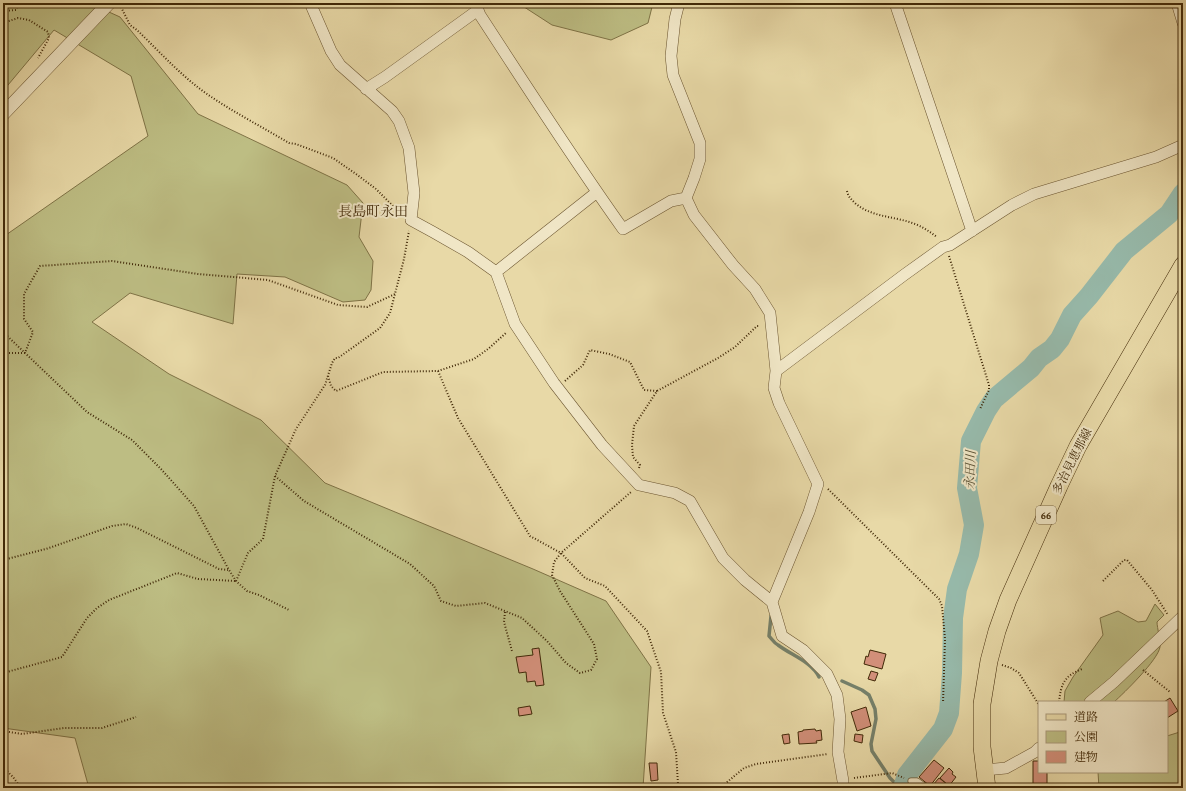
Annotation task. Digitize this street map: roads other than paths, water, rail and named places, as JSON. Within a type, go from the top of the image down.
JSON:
[{"type":"main road","name":"多治見恵那線","points":[[987,788],[982,747],[982,704],[989,661],[997,631],[1008,600],[1078,446],[1183,265]]},
{"type":"street","points":[[3,114],[109,3]]},
{"type":"street","points":[[312,3],[311,5],[331,51],[340,66],[392,111],[399,121],[409,148],[414,193],[411,220],[468,252],[496,272],[515,324],[557,387],[602,445],[637,482],[675,493],[690,501],[723,558],[745,580],[772,602],[782,636],[803,650],[827,674],[836,696],[840,719],[838,752],[843,784]]},
{"type":"street","points":[[679,3],[675,19],[671,56],[673,75],[700,143],[700,159],[686,198],[694,215],[733,265],[755,289],[770,313],[776,371],[774,388],[779,403],[818,484],[809,512],[772,602]]},
{"type":"street","points":[[895,3],[972,231]]},
{"type":"street","points":[[1176,3],[1183,24]]},
{"type":"street","points":[[366,89],[478,10],[597,192],[623,229],[671,201],[686,198]]},
{"type":"street","points":[[776,371],[904,275],[1012,205],[1034,194],[1156,157],[1183,145]]},
{"type":"street","points":[[496,272],[597,192]]},
{"type":"street","points":[[1091,701],[1134,663],[1183,616]]},
{"type":"street","points":[[985,770],[1006,768],[1038,749]]},
{"type":"lane","points":[[910,781],[917,781],[927,788]]},
{"type":"waterway","name":"永田川","points":[[903,788],[907,775],[943,729],[949,713],[952,673],[953,618],[957,589],[969,554],[974,525],[967,488],[971,441],[986,411],[994,399],[1031,368],[1039,358],[1052,349],[1060,339],[1072,315],[1089,296],[1124,251],[1169,214],[1183,193]]},
{"type":"waterway","points":[[771,616],[769,636],[783,649],[801,659],[811,667],[819,677]]},
{"type":"waterway","points":[[842,681],[862,690],[869,695],[875,709],[876,719],[871,744],[872,751],[890,778],[900,788]]},
{"type":"district","name":"長島町永田","points":[[373,211]]}]
